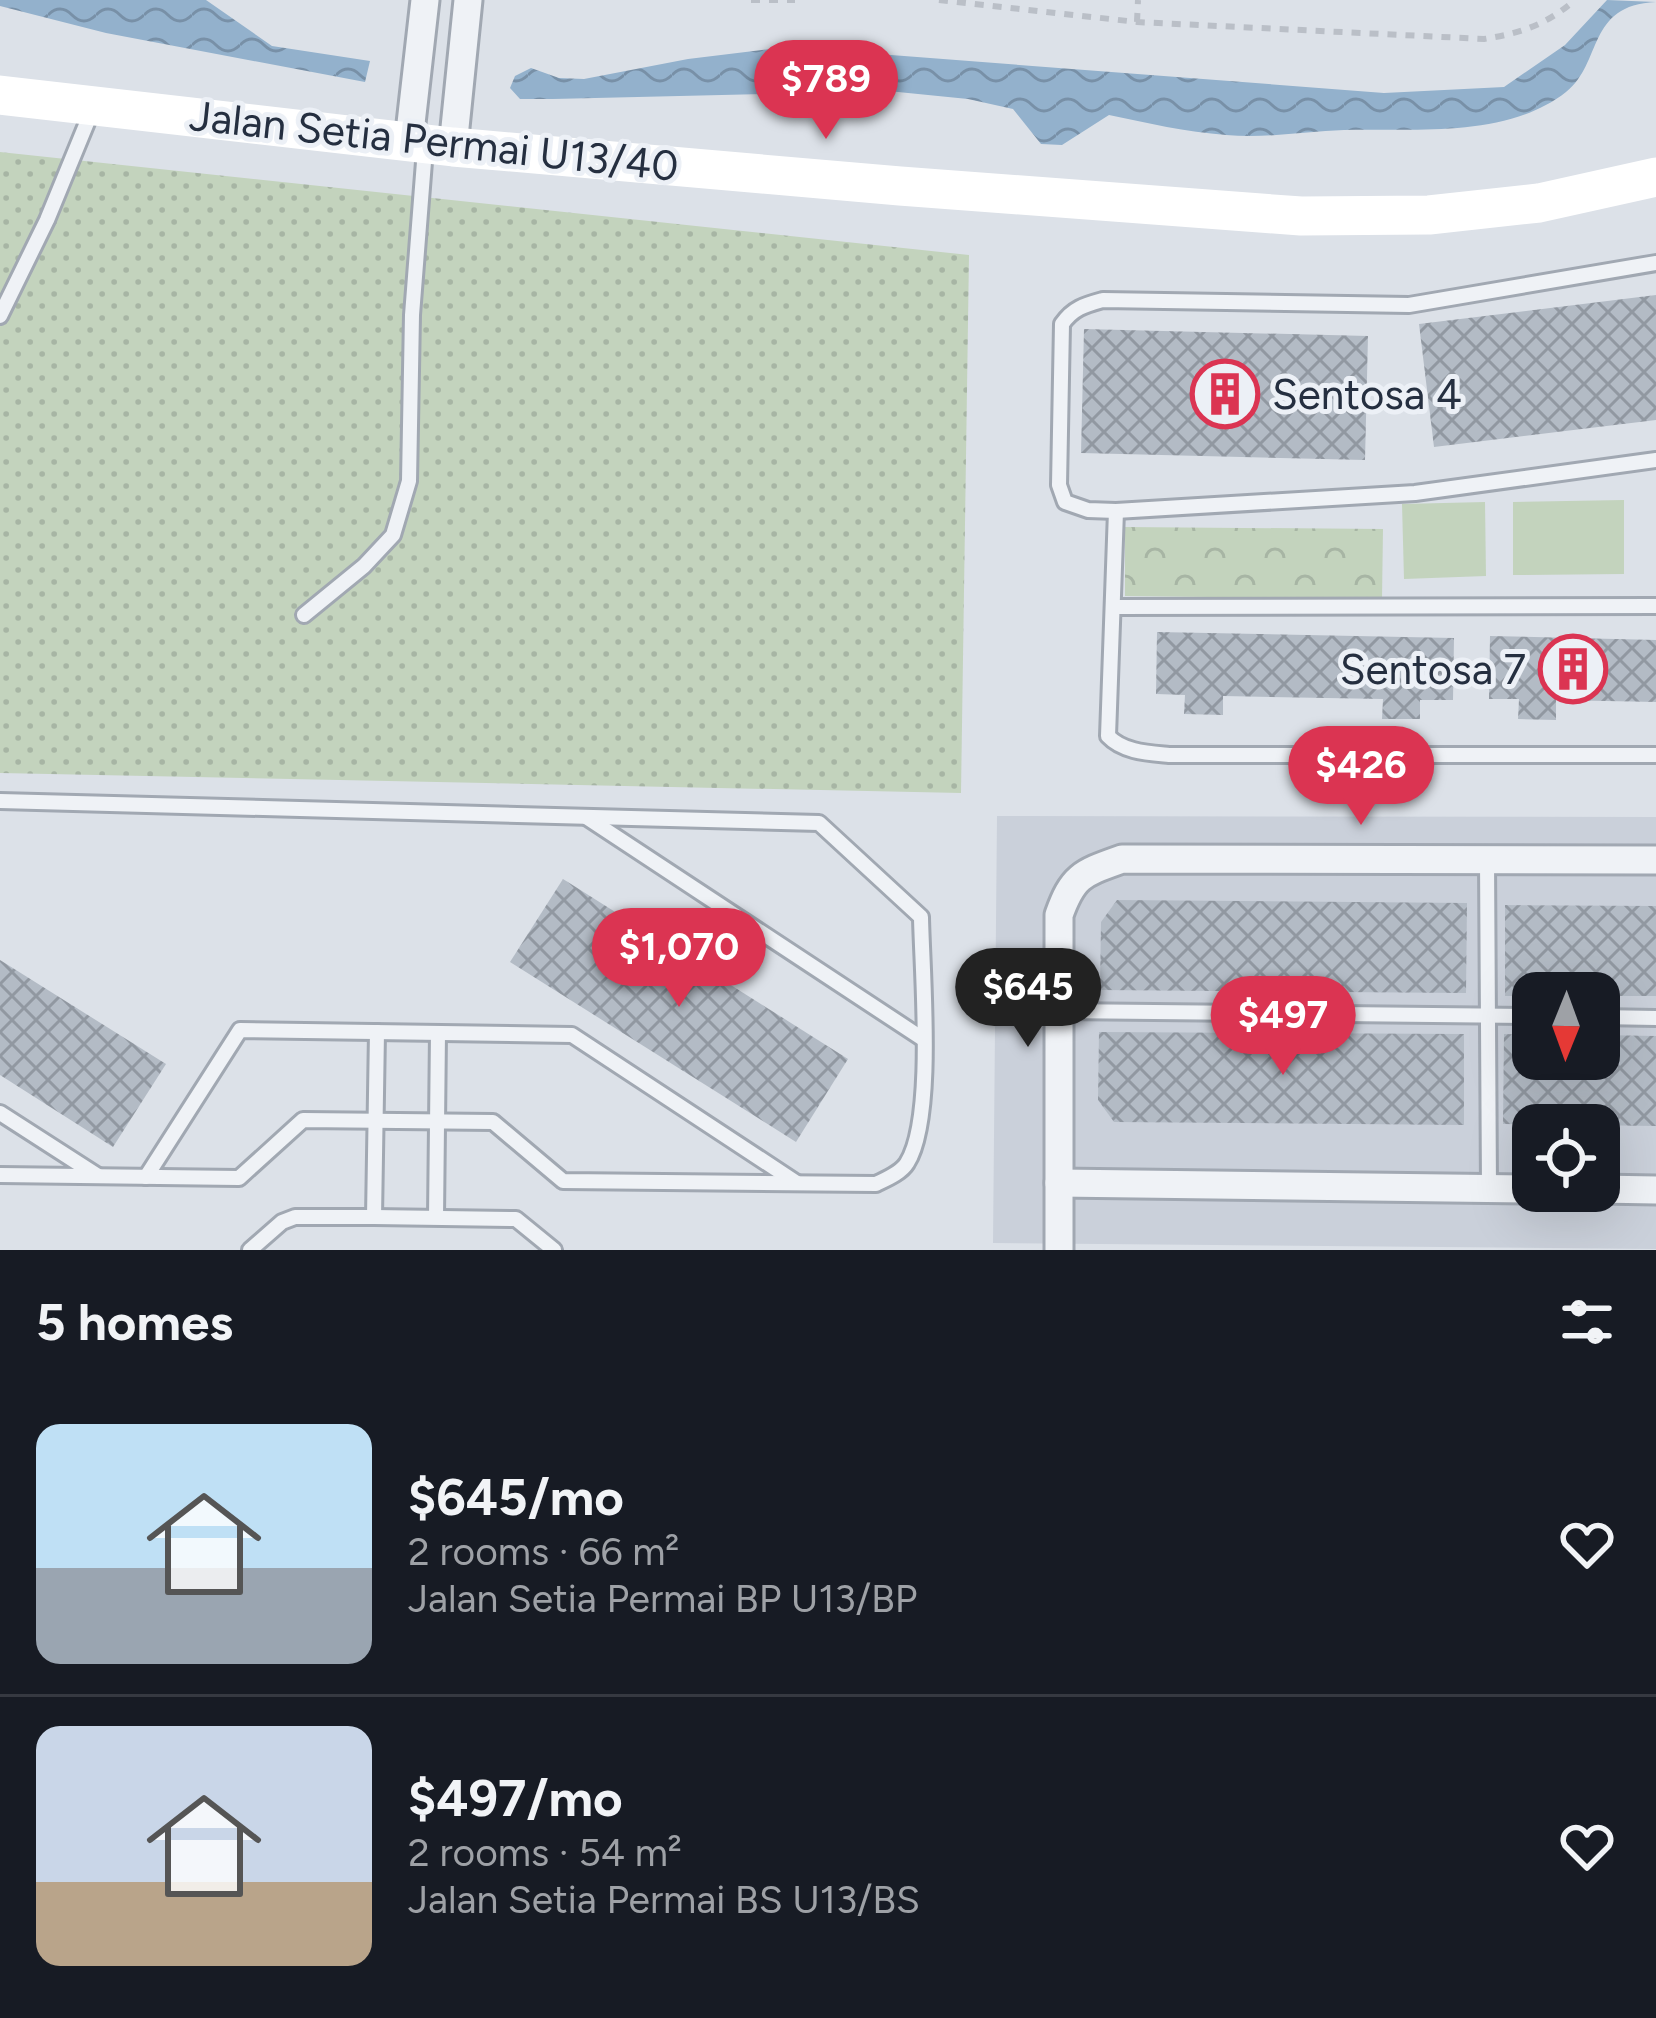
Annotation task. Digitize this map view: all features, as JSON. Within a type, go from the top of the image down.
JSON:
[{"type":"street","points":[[425,0],[429,144]]},
{"type":"street","points":[[429,144],[468,0]]},
{"type":"street","name":"Jalan Setia Permai U13/40","points":[[0,95],[429,144],[1301,216],[1429,215],[1539,203],[1656,177]]},
{"type":"street","points":[[1059,1250],[1059,915],[1079,874],[1122,860],[1656,860]]},
{"type":"street","points":[[1059,1183],[1512,1189]]},
{"type":"street","points":[[1620,1190],[1656,1190]]},
{"type":"lane","points":[[0,316],[47,220],[95,104]]},
{"type":"lane","points":[[304,615],[393,536],[409,481],[412,315],[429,144]]},
{"type":"lane","points":[[1656,263],[1409,305],[1103,300],[1085,304],[1070,312],[1062,324],[1060,495],[1076,508],[1116,511],[1415,493],[1656,460]]},
{"type":"lane","points":[[1116,511],[1108,736],[1114,743],[1140,752],[1656,755]]},
{"type":"lane","points":[[1112,607],[1656,606]]},
{"type":"lane","points":[[0,801],[819,824],[921,917],[922,1040],[920,1133],[905,1168],[876,1184],[563,1181],[493,1122],[376,1120],[303,1120],[239,1178],[0,1175]]},
{"type":"lane","points":[[582,814],[922,1040]]},
{"type":"lane","points":[[1487,860],[1489,1188]]},
{"type":"lane","points":[[1060,1010],[1512,1016]]},
{"type":"lane","points":[[1620,1017],[1656,1018]]},
{"type":"lane","points":[[146,1177],[241,1030],[572,1035],[797,1184]]},
{"type":"lane","points":[[374,1217],[377,1032]]},
{"type":"lane","points":[[436,1217],[438,1034]]},
{"type":"lane","points":[[0,1113],[98,1176]]},
{"type":"lane","points":[[250,1250],[282,1222],[295,1217],[516,1219],[554,1250]]},
{"type":"path","points":[[751,0],[795,0]]},
{"type":"path","points":[[938,0],[1137,22],[1484,39],[1527,33],[1575,0]]},
{"type":"path","points":[[1137,22],[1138,0]]},
{"type":"shaded area","points":[[997,816],[1656,817],[1656,1249],[993,1243]]},
{"type":"green space","points":[[0,152],[969,255],[961,793],[0,773]]},
{"type":"green space","points":[[1624,500],[1624,574],[1513,575],[1513,502]]},
{"type":"green space","points":[[1485,502],[1486,576],[1404,579],[1402,504]]},
{"type":"green space","points":[[1125,527],[1383,529],[1382,599],[1125,596]]},
{"type":"water","points":[[0,0],[206,0],[272,46],[370,61],[365,82],[106,33],[0,6]]},
{"type":"water","points":[[1607,0],[1656,2],[1618,13],[1607,24],[1578,80],[1566,92],[1516,117],[1459,128],[1241,136],[1109,115],[1062,145],[1041,144],[1013,109],[968,99],[888,91],[520,99],[510,88],[515,76],[531,68],[559,78],[584,79],[787,47],[1384,93],[1504,87],[1565,45]]},
{"type":"building","points":[[1656,295],[1656,420],[1434,447],[1419,324]]},
{"type":"building","name":"Sentosa 4","points":[[1084,329],[1368,336],[1365,460],[1081,453]]},
{"type":"building","points":[[1157,632],[1454,638],[1453,700],[1420,700],[1420,719],[1382,719],[1383,699],[1223,696],[1223,715],[1184,714],[1185,695],[1156,694]]},
{"type":"building","name":"Sentosa 7","points":[[1490,636],[1656,640],[1656,702],[1556,700],[1556,720],[1518,719],[1519,699],[1489,699]]},
{"type":"building","points":[[563,879],[848,1059],[796,1142],[510,962]]},
{"type":"building","points":[[1117,900],[1467,903],[1466,993],[1100,990],[1101,922]]},
{"type":"building","points":[[1505,905],[1656,906],[1656,996],[1620,996],[1620,972],[1512,972],[1512,996],[1505,996]]},
{"type":"building","points":[[0,960],[166,1064],[113,1147],[0,1075]]},
{"type":"building","points":[[1099,1032],[1464,1034],[1464,1125],[1114,1122],[1098,1100]]},
{"type":"building","points":[[1504,1034],[1512,1034],[1512,1080],[1620,1080],[1620,1035],[1656,1036],[1656,1126],[1620,1126],[1620,1104],[1512,1104],[1512,1124],[1503,1124]]},
{"type":"place","name":"Sentosa 4","points":[[1225,394]]},
{"type":"place","name":"Sentosa 7","points":[[1573,669]]}]
